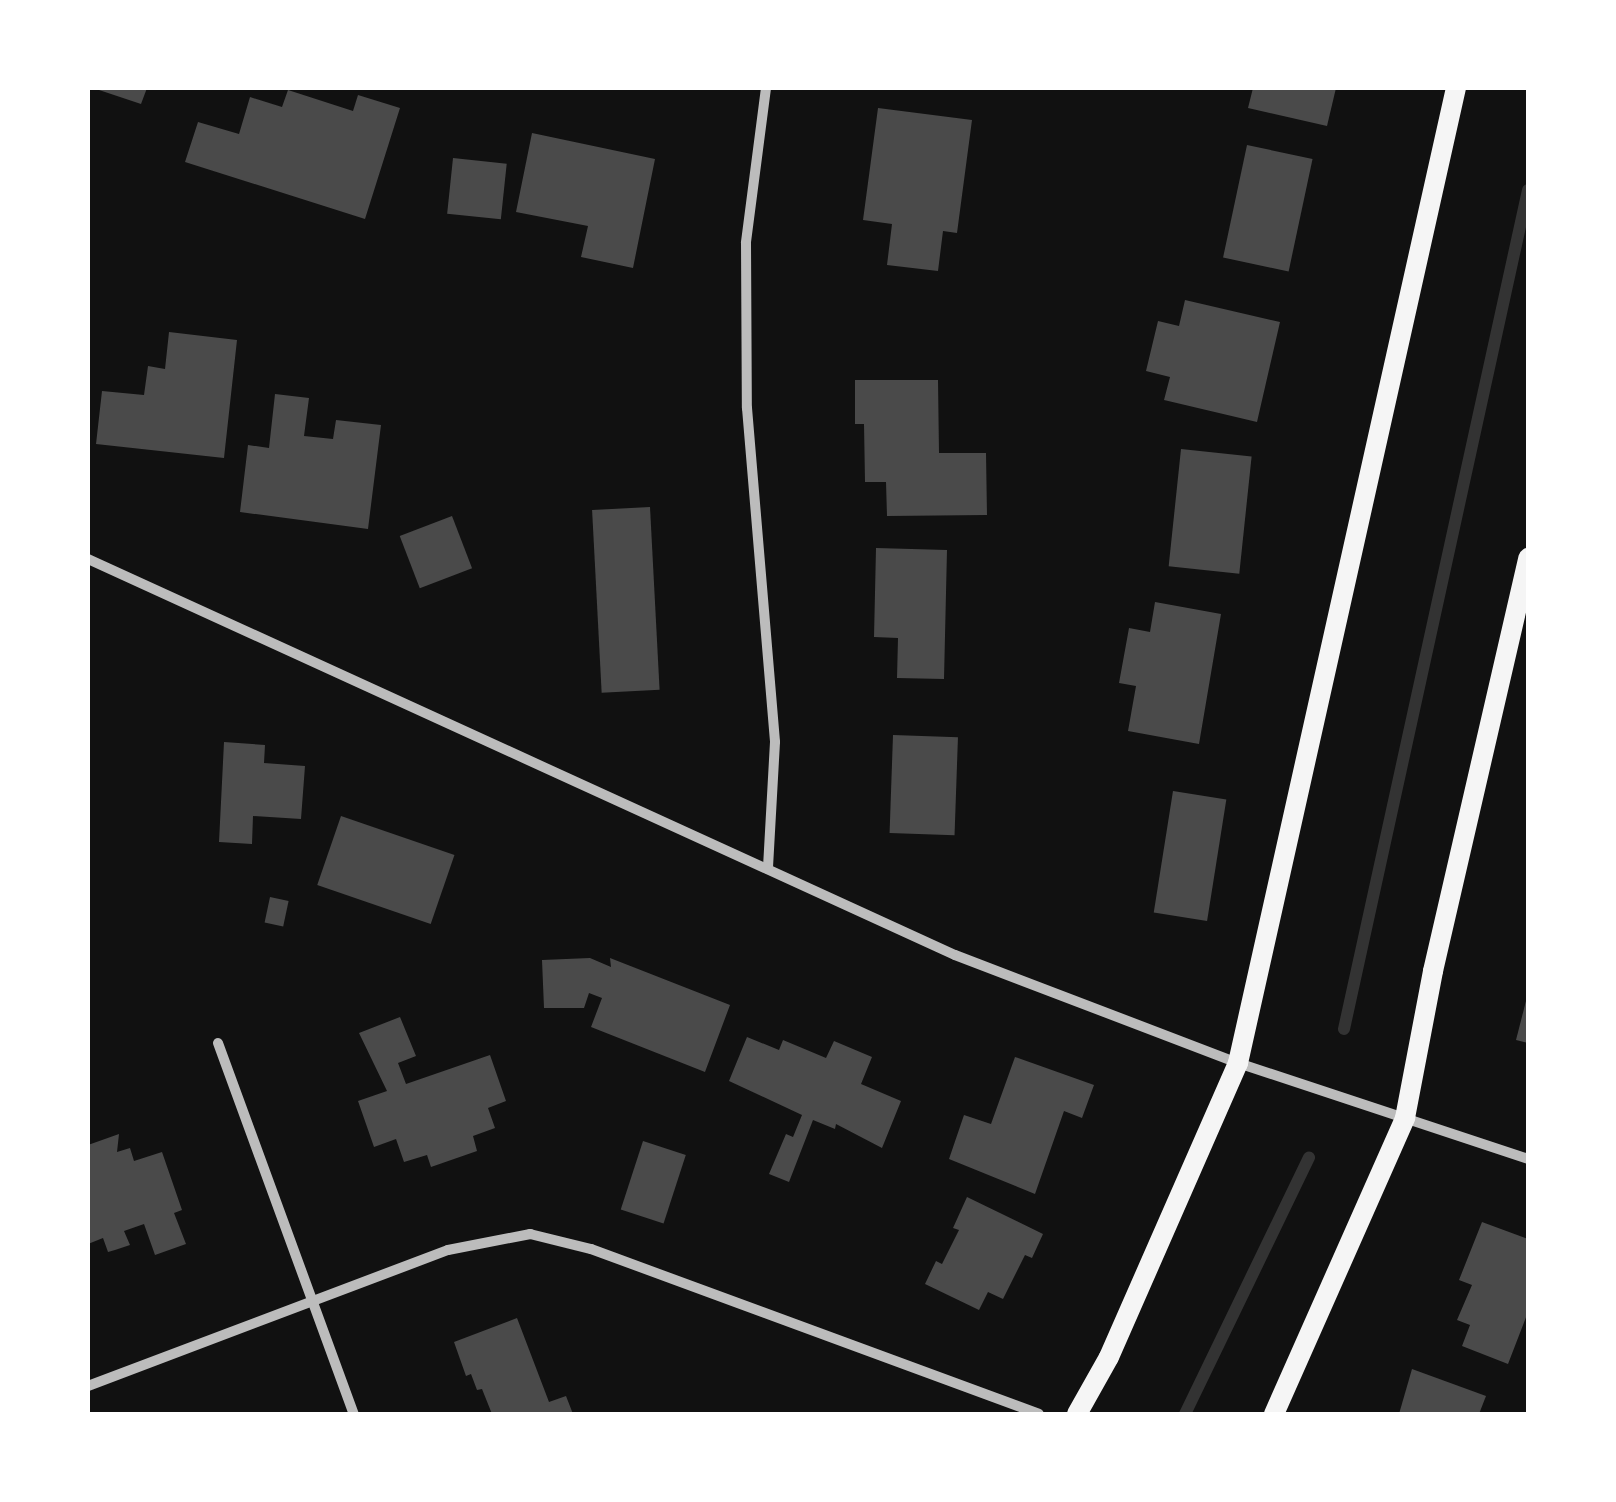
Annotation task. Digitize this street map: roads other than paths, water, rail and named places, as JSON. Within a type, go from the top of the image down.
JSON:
[{"type":"main road","points":[[1077,1414],[1116,1340],[1238,1062],[1456,88]]},
{"type":"main road","points":[[1274,1414],[1406,1118],[1446,915],[1528,558]]},
{"type":"street","points":[[766,88],[746,261],[747,408],[775,742],[768,869]]},
{"type":"street","points":[[88,558],[955,955],[1238,1062],[1528,1159]]},
{"type":"street","points":[[218,1043],[354,1414]]},
{"type":"street","points":[[88,1386],[448,1250],[530,1234],[591,1249],[1039,1414]]},
{"type":"waterway","points":[[1344,1029],[1528,190]]},
{"type":"waterway","points":[[1185,1414],[1309,1157]]}]
